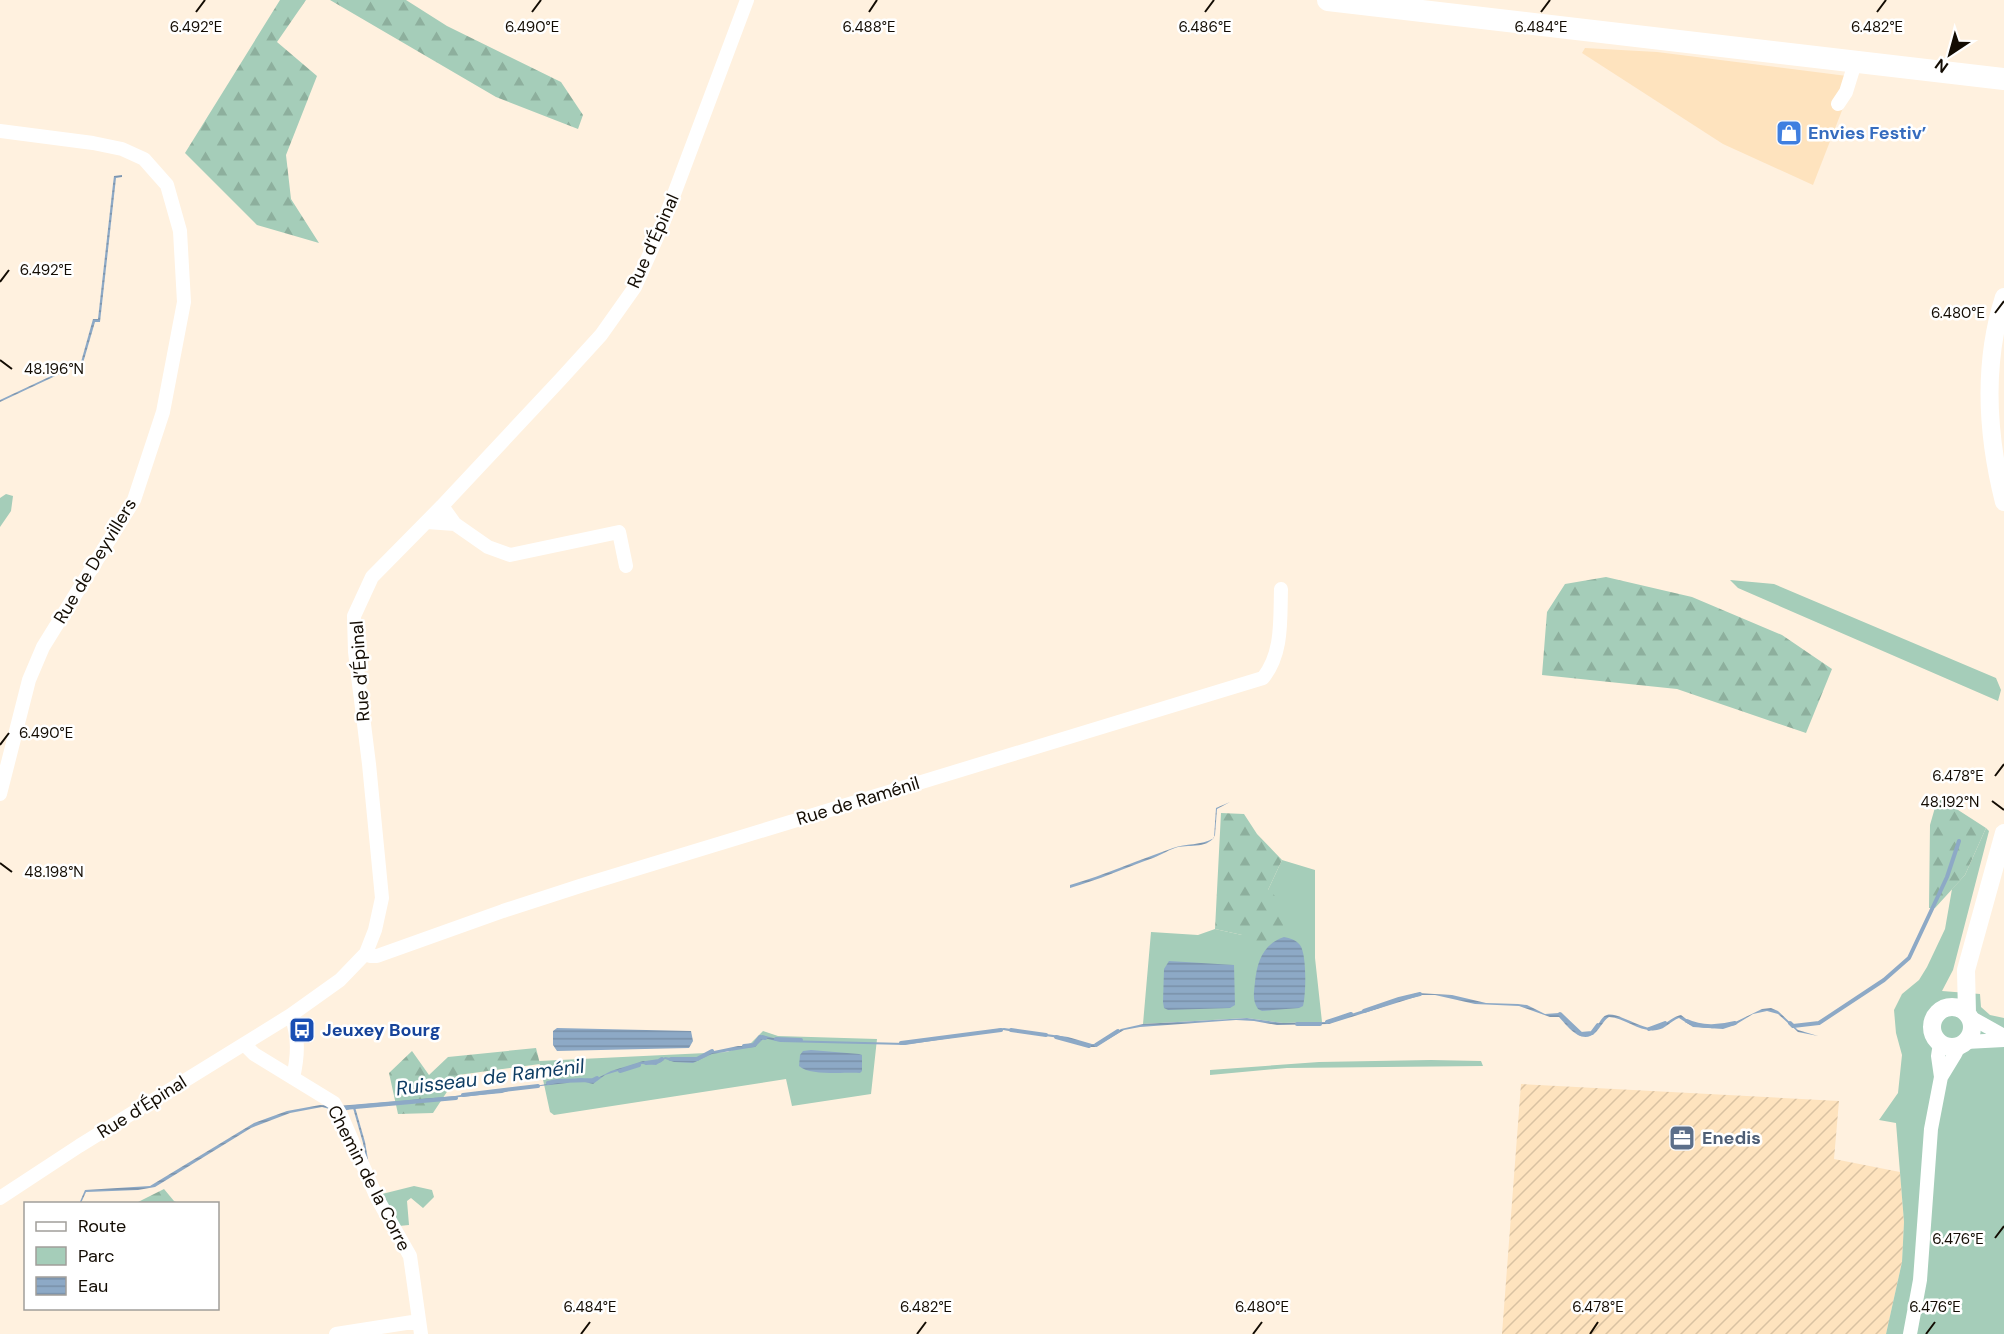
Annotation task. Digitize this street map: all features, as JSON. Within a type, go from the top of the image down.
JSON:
[{"type":"main road","points":[[1328,0],[2002,80]]},
{"type":"street","name":"Rue d’Épinal","points":[[0,1198],[78,1146],[291,1015],[340,980],[366,953],[375,930],[382,898],[355,652],[354,616],[372,578],[601,335],[635,287],[666,216],[747,0]]},
{"type":"street","points":[[1838,104],[1846,92],[1855,63]]},
{"type":"street","name":"Rue de Deyvillers","points":[[0,131],[93,143],[122,149],[144,159],[167,185],[180,231],[184,302],[163,412],[135,500],[43,647],[29,680],[0,794]]},
{"type":"street","points":[[2004,297],[1992,353],[1989,395],[1992,443],[2004,502]]},
{"type":"street","points":[[442,506],[455,524],[488,548],[510,555],[619,532],[626,566]]},
{"type":"street","points":[[427,522],[455,524]]},
{"type":"street","name":"Rue de Raménil","points":[[366,953],[370,956],[377,956],[591,882],[1263,678],[1273,665],[1279,641],[1281,589]]},
{"type":"street","points":[[1941,1077],[1972,1030],[1965,1000],[1966,970],[2004,834]]},
{"type":"street","points":[[1966,970],[1943,1008],[1937,1012],[1931,1025],[1932,1032],[1940,1043],[1952,1047],[2004,1038]]},
{"type":"street","points":[[1943,1008],[1957,1007],[2004,1038]]},
{"type":"street","points":[[291,1015],[296,1030],[298,1055],[293,1078]]},
{"type":"street","points":[[1910,1334],[1920,1280],[1931,1129],[1941,1077],[1938,1056],[1940,1043]]},
{"type":"street","name":"Chemin de la Corre","points":[[244,1044],[254,1054],[337,1109],[377,1198],[410,1256],[420,1327]]},
{"type":"street","points":[[336,1334],[420,1327]]},
{"type":"shaded area","points":[[1585,48],[1657,52],[1855,77],[1813,185],[1723,144],[1582,53]]},
{"type":"shaded area","points":[[1521,1084],[1839,1101],[1834,1159],[1900,1172],[1904,1222],[1902,1262],[1886,1334],[1502,1334]]},
{"type":"green space","points":[[280,0],[306,0],[277,42],[317,76],[286,155],[291,199],[319,243],[257,225],[185,153]]},
{"type":"green space","points":[[330,0],[406,0],[447,26],[561,82],[583,115],[578,129],[496,97]]},
{"type":"green space","points":[[6,494],[13,496],[11,511],[0,527],[0,498]]},
{"type":"green space","points":[[1606,577],[1692,597],[1782,635],[1832,669],[1806,733],[1677,689],[1542,675],[1547,612],[1565,584]]},
{"type":"green space","points":[[1730,580],[1774,584],[1996,678],[2001,690],[1998,701],[1738,588]]},
{"type":"green space","points":[[1938,797],[1986,828],[1965,875],[1935,908],[1929,908],[1930,825]]},
{"type":"green space","points":[[1221,813],[1244,814],[1257,834],[1282,860],[1268,890],[1284,903],[1283,929],[1261,946],[1242,935],[1215,929]]},
{"type":"green space","points":[[1986,828],[1989,831],[1953,970],[1942,991],[1980,994],[1981,1007],[1990,1015],[2004,1018],[2004,1334],[1886,1334],[1902,1262],[1904,1222],[1896,1123],[1879,1120],[1898,1093],[1902,1055],[1896,1033],[1894,1010],[1902,994],[1919,980],[1927,967],[1945,929],[1952,889],[1965,875]]},
{"type":"green space","points":[[1282,860],[1315,870],[1315,958],[1322,1022],[1283,1023],[1247,1018],[1143,1024],[1151,932],[1198,935],[1215,929],[1242,935]]},
{"type":"green space","points":[[763,1031],[778,1036],[877,1039],[871,1094],[792,1106],[786,1079],[554,1115],[550,1112],[539,1061],[727,1052],[751,1043]]},
{"type":"green space","points":[[536,1048],[540,1064],[458,1075],[433,1113],[398,1114],[389,1073],[412,1051],[429,1075],[448,1057]]},
{"type":"green space","points":[[1481,1061],[1483,1066],[1287,1068],[1210,1075],[1210,1070],[1319,1062]]},
{"type":"green space","points":[[414,1186],[432,1190],[434,1197],[423,1208],[411,1198],[407,1201],[409,1225],[399,1226],[407,1255],[382,1194]]},
{"type":"green space","points":[[164,1189],[176,1202],[138,1202]]},
{"type":"water","points":[[122,175],[116,178],[100,322],[95,322],[83,363],[0,402],[81,362],[93,319],[98,319],[114,176]]},
{"type":"water","points":[[1230,802],[1217,809],[1214,836],[1216,808]]},
{"type":"water","points":[[1213,839],[1204,844],[1175,848],[1070,888],[1070,885],[1173,848]]},
{"type":"water","points":[[1284,937],[1300,945],[1304,957],[1303,1006],[1262,1011],[1256,1006],[1254,999],[1257,968],[1266,949]]},
{"type":"water","points":[[1169,961],[1234,965],[1235,1005],[1230,1008],[1168,1010],[1164,1008],[1164,969]]},
{"type":"water","points":[[1417,993],[1452,995],[1486,1003],[1527,1005],[1545,1014],[1559,1013],[1577,1032],[1582,1034],[1593,1031],[1607,1015],[1651,1028],[1659,1027],[1681,1015],[1694,1025],[1719,1027],[1727,1026],[1762,1009],[1771,1008],[1778,1011],[1798,1030],[1818,1036],[1798,1032],[1778,1014],[1767,1011],[1753,1014],[1723,1029],[1693,1027],[1679,1018],[1663,1028],[1651,1030],[1609,1017],[1596,1032],[1586,1037],[1576,1034],[1559,1017],[1550,1017],[1519,1006],[1475,1004],[1435,995],[1422,995],[1329,1024],[1277,1025],[1236,1020],[1140,1027],[1124,1030],[1095,1047],[1088,1047],[1066,1039],[1003,1030],[905,1045],[780,1042],[764,1038],[755,1047],[712,1054],[693,1063],[665,1059],[656,1065],[642,1064],[605,1075],[593,1084],[577,1080],[502,1093],[355,1107],[365,1142],[372,1183],[353,1108],[341,1112],[322,1107],[290,1113],[251,1128],[155,1187],[86,1192],[80,1202],[85,1190],[150,1186],[254,1123],[287,1111],[320,1105],[338,1106],[496,1092],[581,1078],[592,1081],[611,1071],[643,1061],[656,1063],[665,1057],[689,1061],[709,1052],[738,1046],[752,1046],[762,1035],[781,1040],[906,1043],[1004,1028],[1068,1037],[1098,1044],[1121,1029],[1143,1024],[1247,1018],[1283,1023],[1326,1022]]},
{"type":"water","points":[[557,1028],[691,1031],[693,1041],[689,1048],[557,1051],[553,1045],[553,1031]]},
{"type":"water","points":[[803,1051],[862,1055],[862,1071],[860,1073],[828,1073],[804,1069],[799,1066],[800,1055]]},
{"type":"waterway","name":"Ruisseau de Raménil","points":[[1790,1023],[1793,1026],[1819,1023],[1884,980],[1909,958],[1947,877],[1959,841]]},
{"type":"waterway","name":"Ruisseau de Raménil","points":[[1364,1011],[1420,994]]},
{"type":"waterway","name":"Ruisseau de Raménil","points":[[1327,1022],[1351,1014]]},
{"type":"waterway","name":"Ruisseau de Raménil","points":[[1560,1014],[1581,1034],[1592,1033],[1598,1025]]},
{"type":"waterway","name":"Ruisseau de Raménil","points":[[1687,1021],[1711,1026],[1735,1023]]},
{"type":"waterway","name":"Ruisseau de Raménil","points":[[1649,1029],[1665,1023]]},
{"type":"waterway","name":"Ruisseau de Raménil","points":[[1297,1024],[1320,1024]]},
{"type":"waterway","name":"Ruisseau de Raménil","points":[[901,1043],[1001,1030]]},
{"type":"waterway","name":"Ruisseau de Raménil","points":[[1011,1030],[1046,1035]]},
{"type":"waterway","name":"Ruisseau de Raménil","points":[[1096,1045],[1118,1031]]},
{"type":"waterway","name":"Ruisseau de Raménil","points":[[744,1046],[754,1045],[760,1037],[765,1038]]},
{"type":"waterway","name":"Ruisseau de Raménil","points":[[1056,1037],[1089,1046]]},
{"type":"waterway","name":"Ruisseau de Raménil","points":[[776,1039],[801,1040]]},
{"type":"waterway","name":"Ruisseau de Raménil","points":[[671,1059],[697,1059],[712,1051]]},
{"type":"waterway","name":"Ruisseau de Raménil","points":[[646,1063],[662,1059]]},
{"type":"waterway","name":"Ruisseau de Raménil","points":[[620,1071],[639,1065]]},
{"type":"waterway","name":"Ruisseau de Raménil","points":[[548,1083],[597,1078]]},
{"type":"waterway","name":"Ruisseau de Raménil","points":[[463,1095],[538,1086]]},
{"type":"waterway","name":"Ruisseau de Raménil","points":[[344,1108],[456,1098]]},
{"type":"place","name":"Envies Festiv’","points":[[1789,133]]},
{"type":"place","name":"Jeuxey Bourg","points":[[302,1030]]},
{"type":"place","name":"Enedis","points":[[1682,1138]]}]
